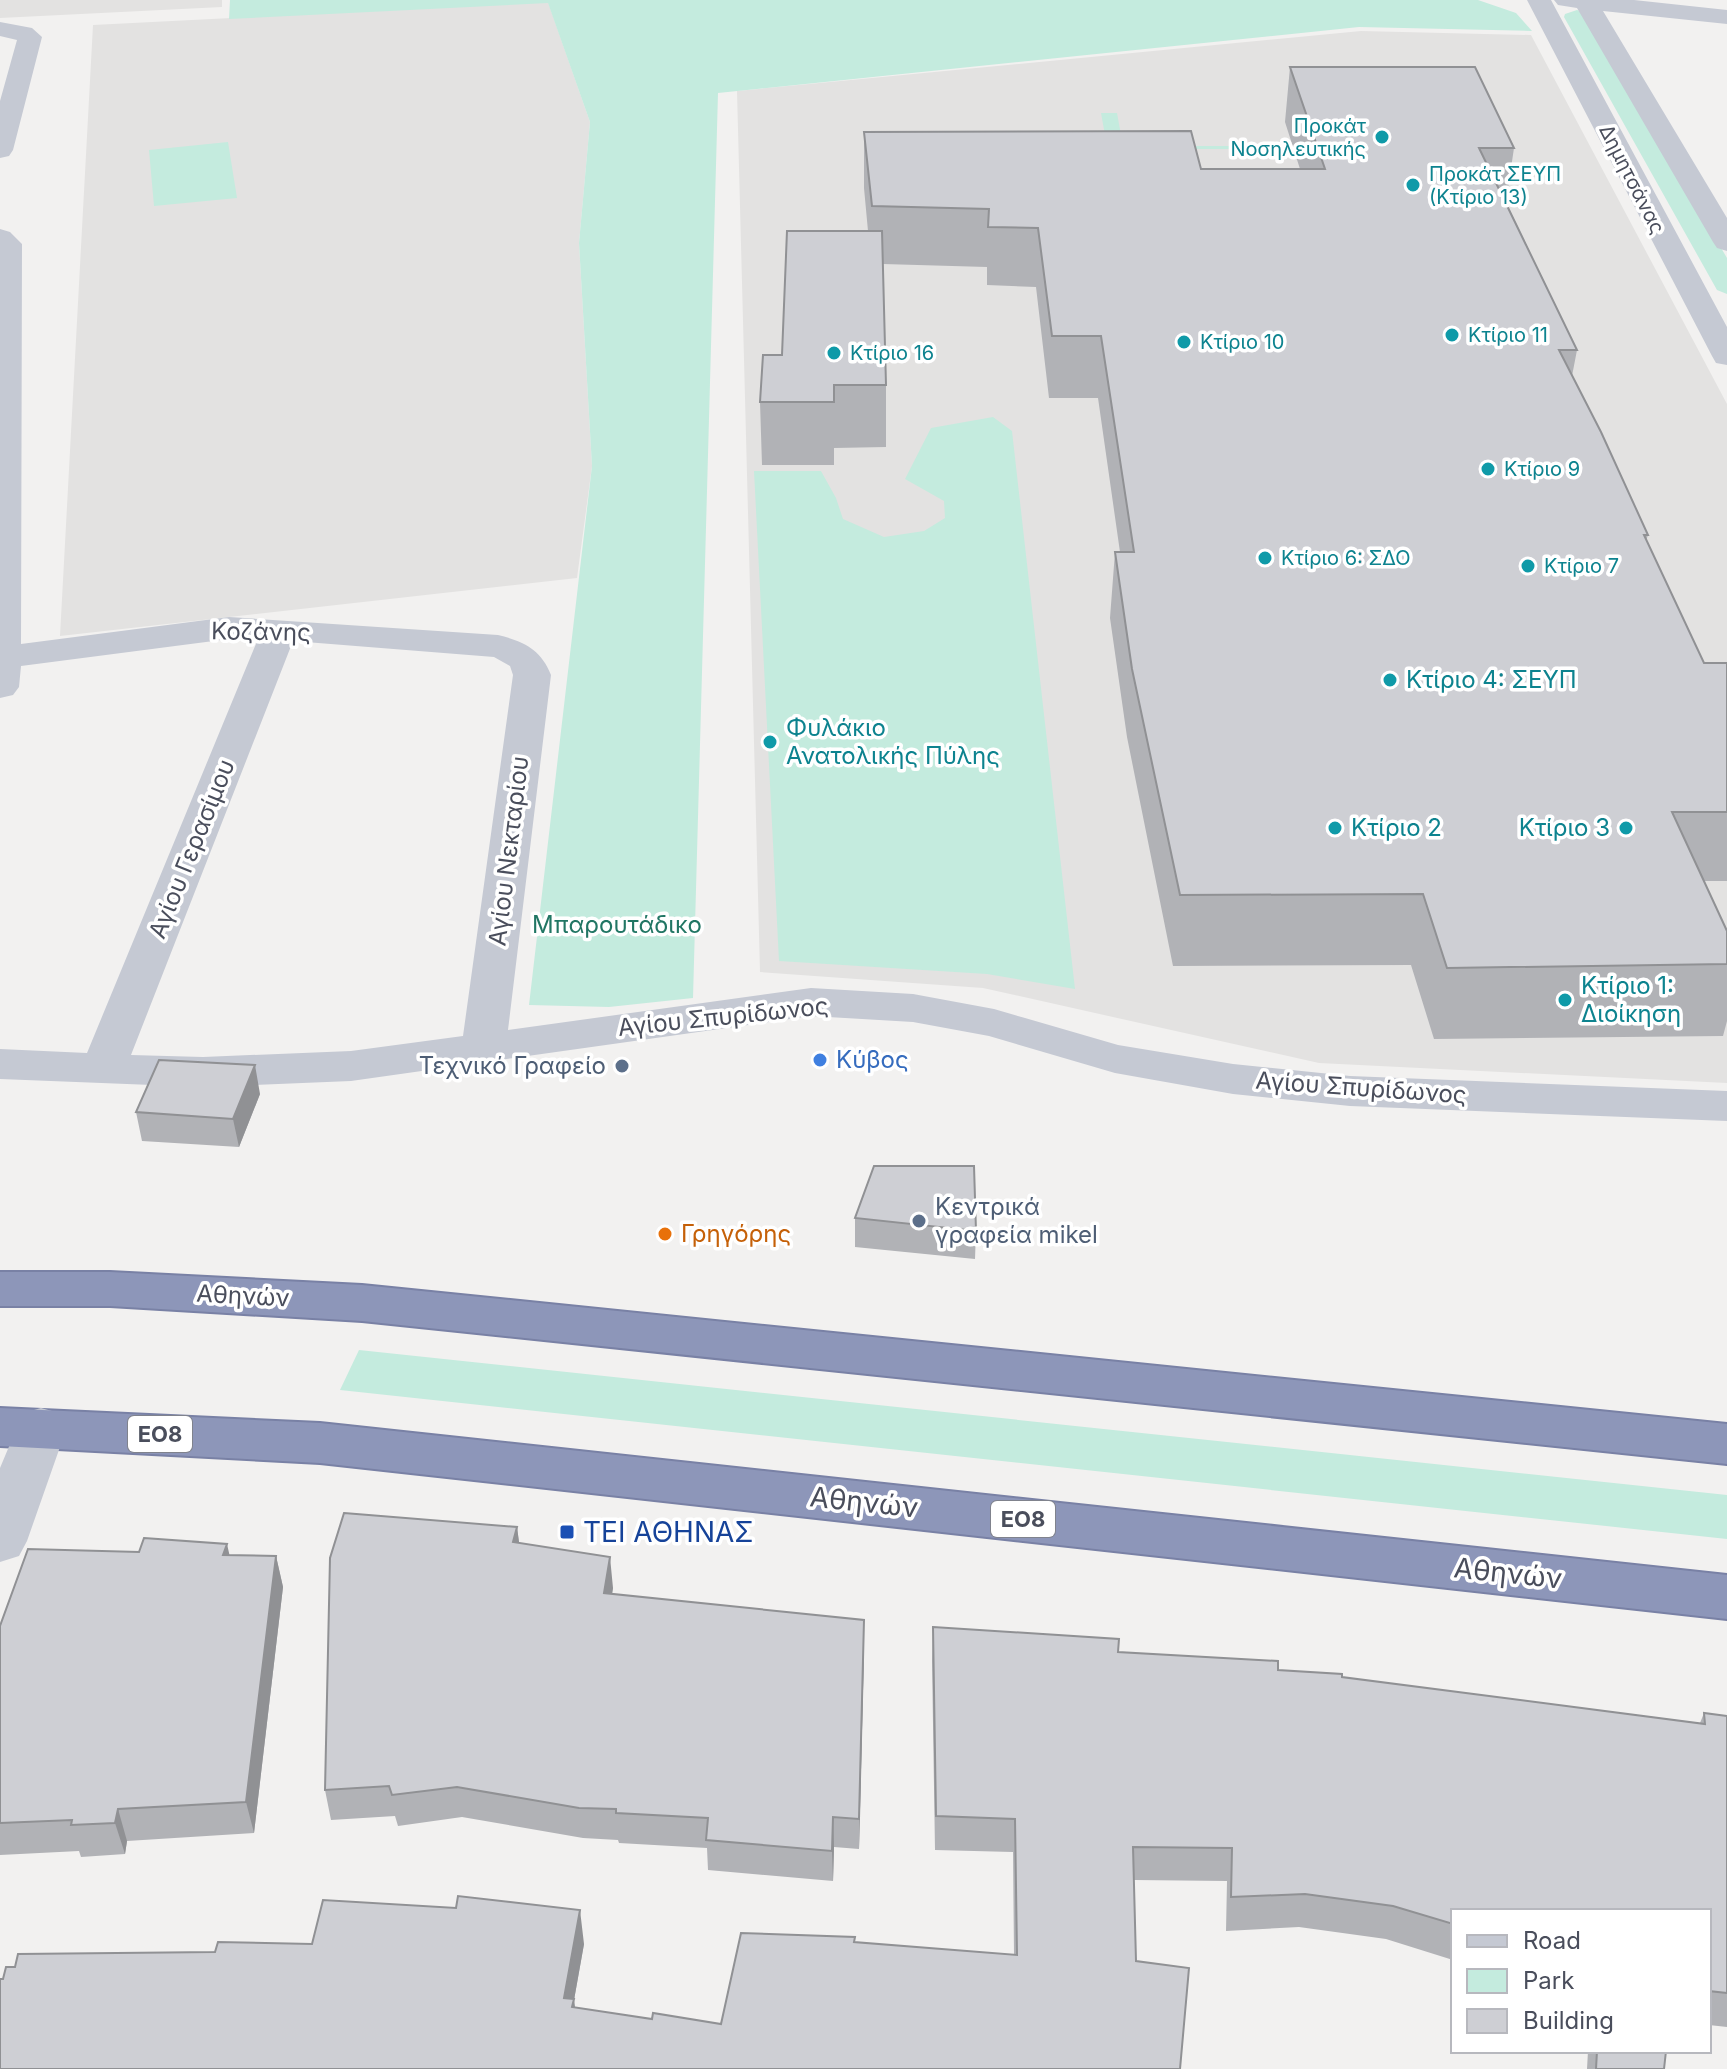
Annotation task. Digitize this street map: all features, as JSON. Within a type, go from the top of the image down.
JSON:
[{"type":"highway","name":"Αθηνών","points":[[0,1289],[110,1289],[362,1303],[1727,1444]]},
{"type":"highway","name":"Αθηνών","points":[[20,1427],[320,1443],[1727,1597]]},
{"type":"street","name":"Δημητσάνας","points":[[1539,0],[1727,356]]},
{"type":"street","name":"Δημητσάνας","points":[[1574,1],[1598,18],[1727,242]]},
{"type":"street","points":[[1574,1],[1727,17]]},
{"type":"street","points":[[0,150],[30,37],[11,31]]},
{"type":"street","points":[[0,238],[8,244],[1,668]]},
{"type":"street","points":[[1696,300],[1727,301]]},
{"type":"street","name":"Κοζάνης","points":[[1,668],[229,628],[280,629],[498,646],[522,655]]},
{"type":"street","name":"Αγίου Γερασίμου","points":[[103,1069],[280,629]]},
{"type":"street","name":"Αγίου Νεκταρίου","points":[[483,1050],[532,675],[522,655]]},
{"type":"street","name":"Αγίου Σπυρίδωνος","points":[[0,1064],[203,1072],[351,1066],[483,1050],[685,1017],[811,1002],[913,1008],[994,1023],[1115,1059],[1233,1079],[1350,1091],[1727,1106]]},
{"type":"street","points":[[0,1541],[20,1427]]},
{"type":"shaded area","points":[[0,0],[222,0],[222,7],[0,18]]},
{"type":"shaded area","points":[[548,2],[590,122],[579,243],[592,466],[577,578],[60,636],[93,25]]},
{"type":"shaded area","points":[[1361,31],[1531,35],[1727,404],[1727,1083],[1319,1063],[983,988],[760,972],[737,91]]},
{"type":"green space","name":"Μπαρουτάδικο","points":[[230,0],[1478,0],[1516,13],[1532,31],[1359,27],[718,93],[693,998],[609,1007],[529,1005],[592,466],[579,243],[590,122],[548,3],[229,19]]},
{"type":"green space","points":[[1577,10],[1582,12],[1727,258],[1727,294],[1717,290],[1564,17]]},
{"type":"green space","points":[[1101,113],[1117,113],[1123,146],[1273,146],[1277,157],[1260,157],[1258,149],[1020,149],[1105,135]]},
{"type":"green space","points":[[228,142],[237,198],[154,206],[149,150]]},
{"type":"green space","points":[[993,417],[1012,431],[1075,989],[987,974],[779,961],[754,471],[821,471],[843,519],[884,537],[924,531],[945,518],[944,501],[905,479],[931,428]]},
{"type":"green space","points":[[359,1350],[1727,1495],[1727,1539],[340,1390]]},
{"type":"building","points":[[1290,67],[1475,67],[1514,148],[1479,148],[1577,350],[1559,350],[1601,432],[1648,535],[1644,535],[1704,663],[1727,663],[1727,812],[1672,812],[1727,931],[1727,964],[1447,968],[1423,894],[1180,895],[1132,669],[1115,552],[1134,552],[1101,336],[1052,336],[1038,228],[988,227],[989,209],[872,206],[864,132],[1191,131],[1201,169],[1325,169]]},
{"type":"building","points":[[787,231],[882,231],[886,385],[834,385],[834,402],[760,402],[763,355],[782,355]]},
{"type":"building","points":[[159,1060],[255,1065],[233,1119],[136,1112]]},
{"type":"building","points":[[874,1166],[974,1166],[976,1231],[855,1218]]},
{"type":"building","points":[[344,1513],[517,1527],[513,1542],[610,1557],[604,1593],[864,1620],[859,1819],[833,1817],[832,1851],[706,1840],[708,1818],[616,1813],[616,1809],[579,1808],[457,1787],[392,1795],[389,1786],[325,1790],[330,1558]]},
{"type":"building","points":[[144,1538],[227,1544],[223,1555],[276,1556],[246,1802],[118,1809],[115,1823],[71,1825],[72,1820],[0,1823],[0,1626],[28,1549],[139,1552]]},
{"type":"building","points":[[933,1627],[1119,1639],[1118,1652],[1278,1661],[1278,1670],[1342,1674],[1342,1677],[1705,1724],[1704,1713],[1727,1716],[1727,1993],[1711,1991],[1711,1909],[1451,1909],[1451,1923],[1393,1906],[1305,1894],[1231,1897],[1232,1848],[1133,1847],[1136,1961],[1189,1968],[1180,2069],[0,2069],[0,1979],[3,1979],[6,1967],[15,1967],[18,1954],[215,1952],[218,1942],[312,1944],[323,1900],[456,1908],[458,1896],[580,1910],[564,1998],[574,1999],[572,2007],[652,2019],[653,2013],[721,2024],[741,1933],[855,1937],[854,1942],[1017,1955],[1015,1819],[936,1816]]},
{"type":"building","points":[[1597,2053],[1666,2053],[1664,2069],[1596,2069]]},
{"type":"place","name":"Προκάτ Νοσηλευτικής","points":[[1382,137]]},
{"type":"place","name":"Προκάτ ΣΕΥΠ (Κτίριο 13)","points":[[1413,185]]},
{"type":"place","name":"Κτίριο 11","points":[[1452,335]]},
{"type":"place","name":"Κτίριο 10","points":[[1184,342]]},
{"type":"place","name":"Κτίριο 16","points":[[834,353]]},
{"type":"place","name":"Κτίριο 9","points":[[1488,469]]},
{"type":"place","name":"Κτίριο 6: ΣΔΟ","points":[[1265,558]]},
{"type":"place","name":"Κτίριο 7","points":[[1528,566]]},
{"type":"place","name":"Κτίριο 4: ΣΕΥΠ","points":[[1390,680]]},
{"type":"place","name":"Φυλάκιο Ανατολικής Πύλης","points":[[770,742]]},
{"type":"place","name":"Κτίριο 2","points":[[1335,828]]},
{"type":"place","name":"Κτίριο 3","points":[[1626,828]]},
{"type":"place","name":"Κτίριο 1: Διοίκηση","points":[[1565,1000]]},
{"type":"place","name":"Κύβος","points":[[820,1060]]},
{"type":"place","name":"Τεχνικό Γραφείο","points":[[622,1066]]},
{"type":"place","name":"Κεντρικά γραφεία mikel","points":[[919,1221]]},
{"type":"place","name":"Γρηγόρης","points":[[665,1234]]},
{"type":"place","name":"ΤΕΙ ΑΘΗΝΑΣ","points":[[567,1532]]}]
